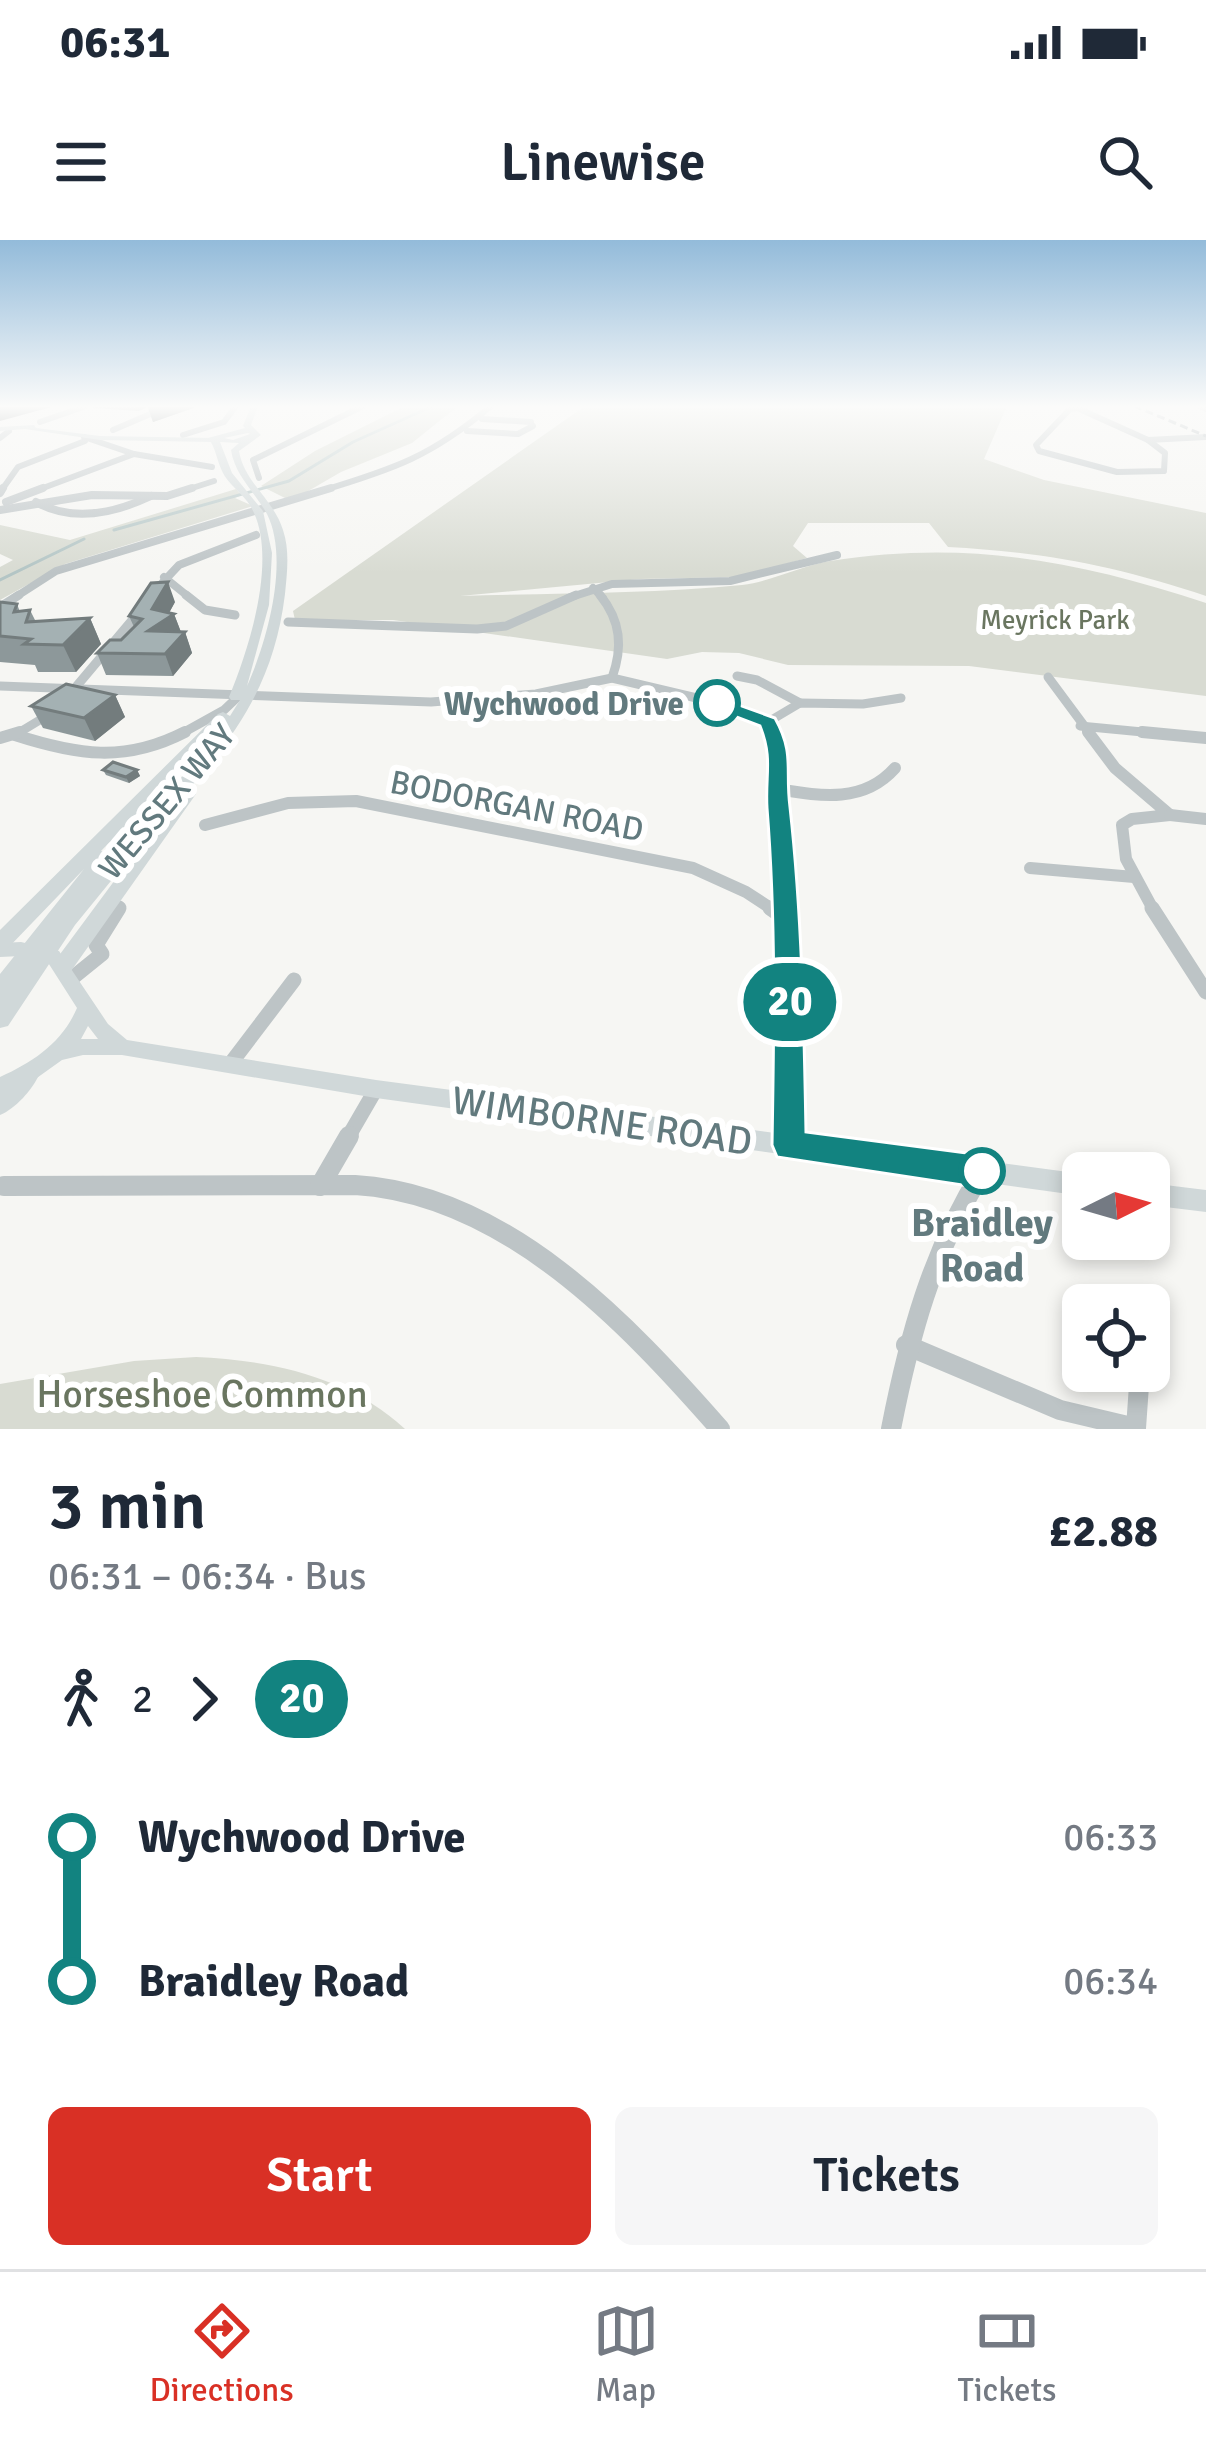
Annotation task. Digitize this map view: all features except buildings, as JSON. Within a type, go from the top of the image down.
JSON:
[{"type":"highway","points":[[224,461],[260,530]]},
{"type":"highway","points":[[236,461],[255,480]]},
{"type":"highway","name":"WESSEX WAY","points":[[0,991],[66,901],[218,743],[255,685],[281,569],[278,523],[255,480]]},
{"type":"highway","name":"WESSEX WAY","points":[[0,1019],[71,916],[224,717],[272,625],[260,530]]},
{"type":"highway","points":[[0,947],[130,838]]},
{"type":"highway","points":[[62,967],[130,838]]},
{"type":"highway","points":[[0,1104],[27,1075]]},
{"type":"main road","points":[[0,947],[21,949],[62,967],[86,1009],[122,1047]]},
{"type":"main road","points":[[0,1086],[58,1054],[76,1033],[86,1009]]},
{"type":"main road","name":"WIMBORNE ROAD","points":[[58,1054],[82,1047],[122,1047],[376,1089],[1062,1182]]},
{"type":"main road","points":[[1170,1197],[1206,1202]]},
{"type":"street","points":[[0,474],[32,461]]},
{"type":"street","points":[[0,507],[115,461]]},
{"type":"street","points":[[179,461],[212,467]]},
{"type":"street","points":[[253,461],[255,480]]},
{"type":"street","points":[[0,607],[56,571],[410,461]]},
{"type":"street","points":[[1078,461],[1117,472],[1164,471],[1165,461]]},
{"type":"street","points":[[0,493],[13,470]]},
{"type":"street","points":[[0,507],[172,496],[213,482]]},
{"type":"street","points":[[36,502],[54,513],[121,509],[152,495]]},
{"type":"street","points":[[0,738],[15,735],[65,700],[130,626],[164,577],[179,565],[260,530]]},
{"type":"street","points":[[272,625],[491,628],[527,619],[593,589],[633,582],[730,581],[837,555]]},
{"type":"street","points":[[164,577],[206,610],[231,613]]},
{"type":"street","points":[[593,589],[617,613],[612,678]]},
{"type":"street","points":[[737,676],[757,680],[800,703],[863,704],[901,698]]},
{"type":"street","points":[[1048,676],[1115,768],[1170,815]]},
{"type":"street","points":[[0,686],[431,702],[536,694],[612,678],[739,708],[768,722],[782,754],[777,789],[790,922],[789,1145]]},
{"type":"street","points":[[15,735],[71,756],[130,755],[164,744],[231,706],[244,692]]},
{"type":"street","points":[[768,722],[800,703]]},
{"type":"street","points":[[1080,726],[1206,738]]},
{"type":"street","points":[[777,789],[838,798],[886,780],[895,768]]},
{"type":"street","name":"BODORGAN ROAD","points":[[205,825],[219,813],[288,803],[356,801],[693,868],[746,892],[790,922]]},
{"type":"street","points":[[1206,819],[1170,815],[1132,819],[1122,825],[1118,842],[1134,877],[1206,992]]},
{"type":"street","points":[[1030,868],[1134,877]]},
{"type":"street","points":[[62,967],[102,954],[96,945],[119,908]]},
{"type":"street","points":[[231,1064],[294,980]]},
{"type":"street","points":[[320,1186],[376,1089]]},
{"type":"street","points":[[891,1429],[906,1345],[950,1219],[982,1171]]},
{"type":"street","points":[[4,1186],[392,1189],[447,1209],[587,1289],[670,1370],[720,1429]]},
{"type":"street","points":[[906,1345],[1060,1410],[1136,1428],[1139,1392]]},
{"type":"green space","points":[[299,461],[367,461],[291,501],[261,486]]},
{"type":"green space","name":"Meyrick Park","points":[[506,461],[991,461],[1044,480],[1206,513],[1206,596],[1079,562],[948,547],[929,523],[808,523],[793,546],[807,558],[738,577],[641,579],[460,596],[742,585],[819,563],[880,555],[1021,558],[1112,575],[1206,603],[1206,696],[969,666],[788,665],[739,653],[702,652],[667,659],[393,620],[295,620],[293,611]]},
{"type":"green space","points":[[236,489],[241,495],[235,498],[253,506],[65,564],[0,600],[0,567],[13,560],[0,554],[0,525],[70,540]]},
{"type":"green space","name":"Horseshoe Common","points":[[196,1357],[280,1367],[334,1384],[405,1429],[0,1429],[0,1384],[134,1361]]},
{"type":"waterway","points":[[114,530],[289,481],[321,461]]},
{"type":"waterway","points":[[0,580],[84,539]]},
{"type":"bus line","name":"20","points":[[717,703],[768,722],[782,754],[777,789],[790,922],[789,1145],[982,1171]]},
{"type":"place","name":"Wychwood Drive","points":[[717,703]]},
{"type":"place","name":"Braidley Road","points":[[982,1171]]}]
